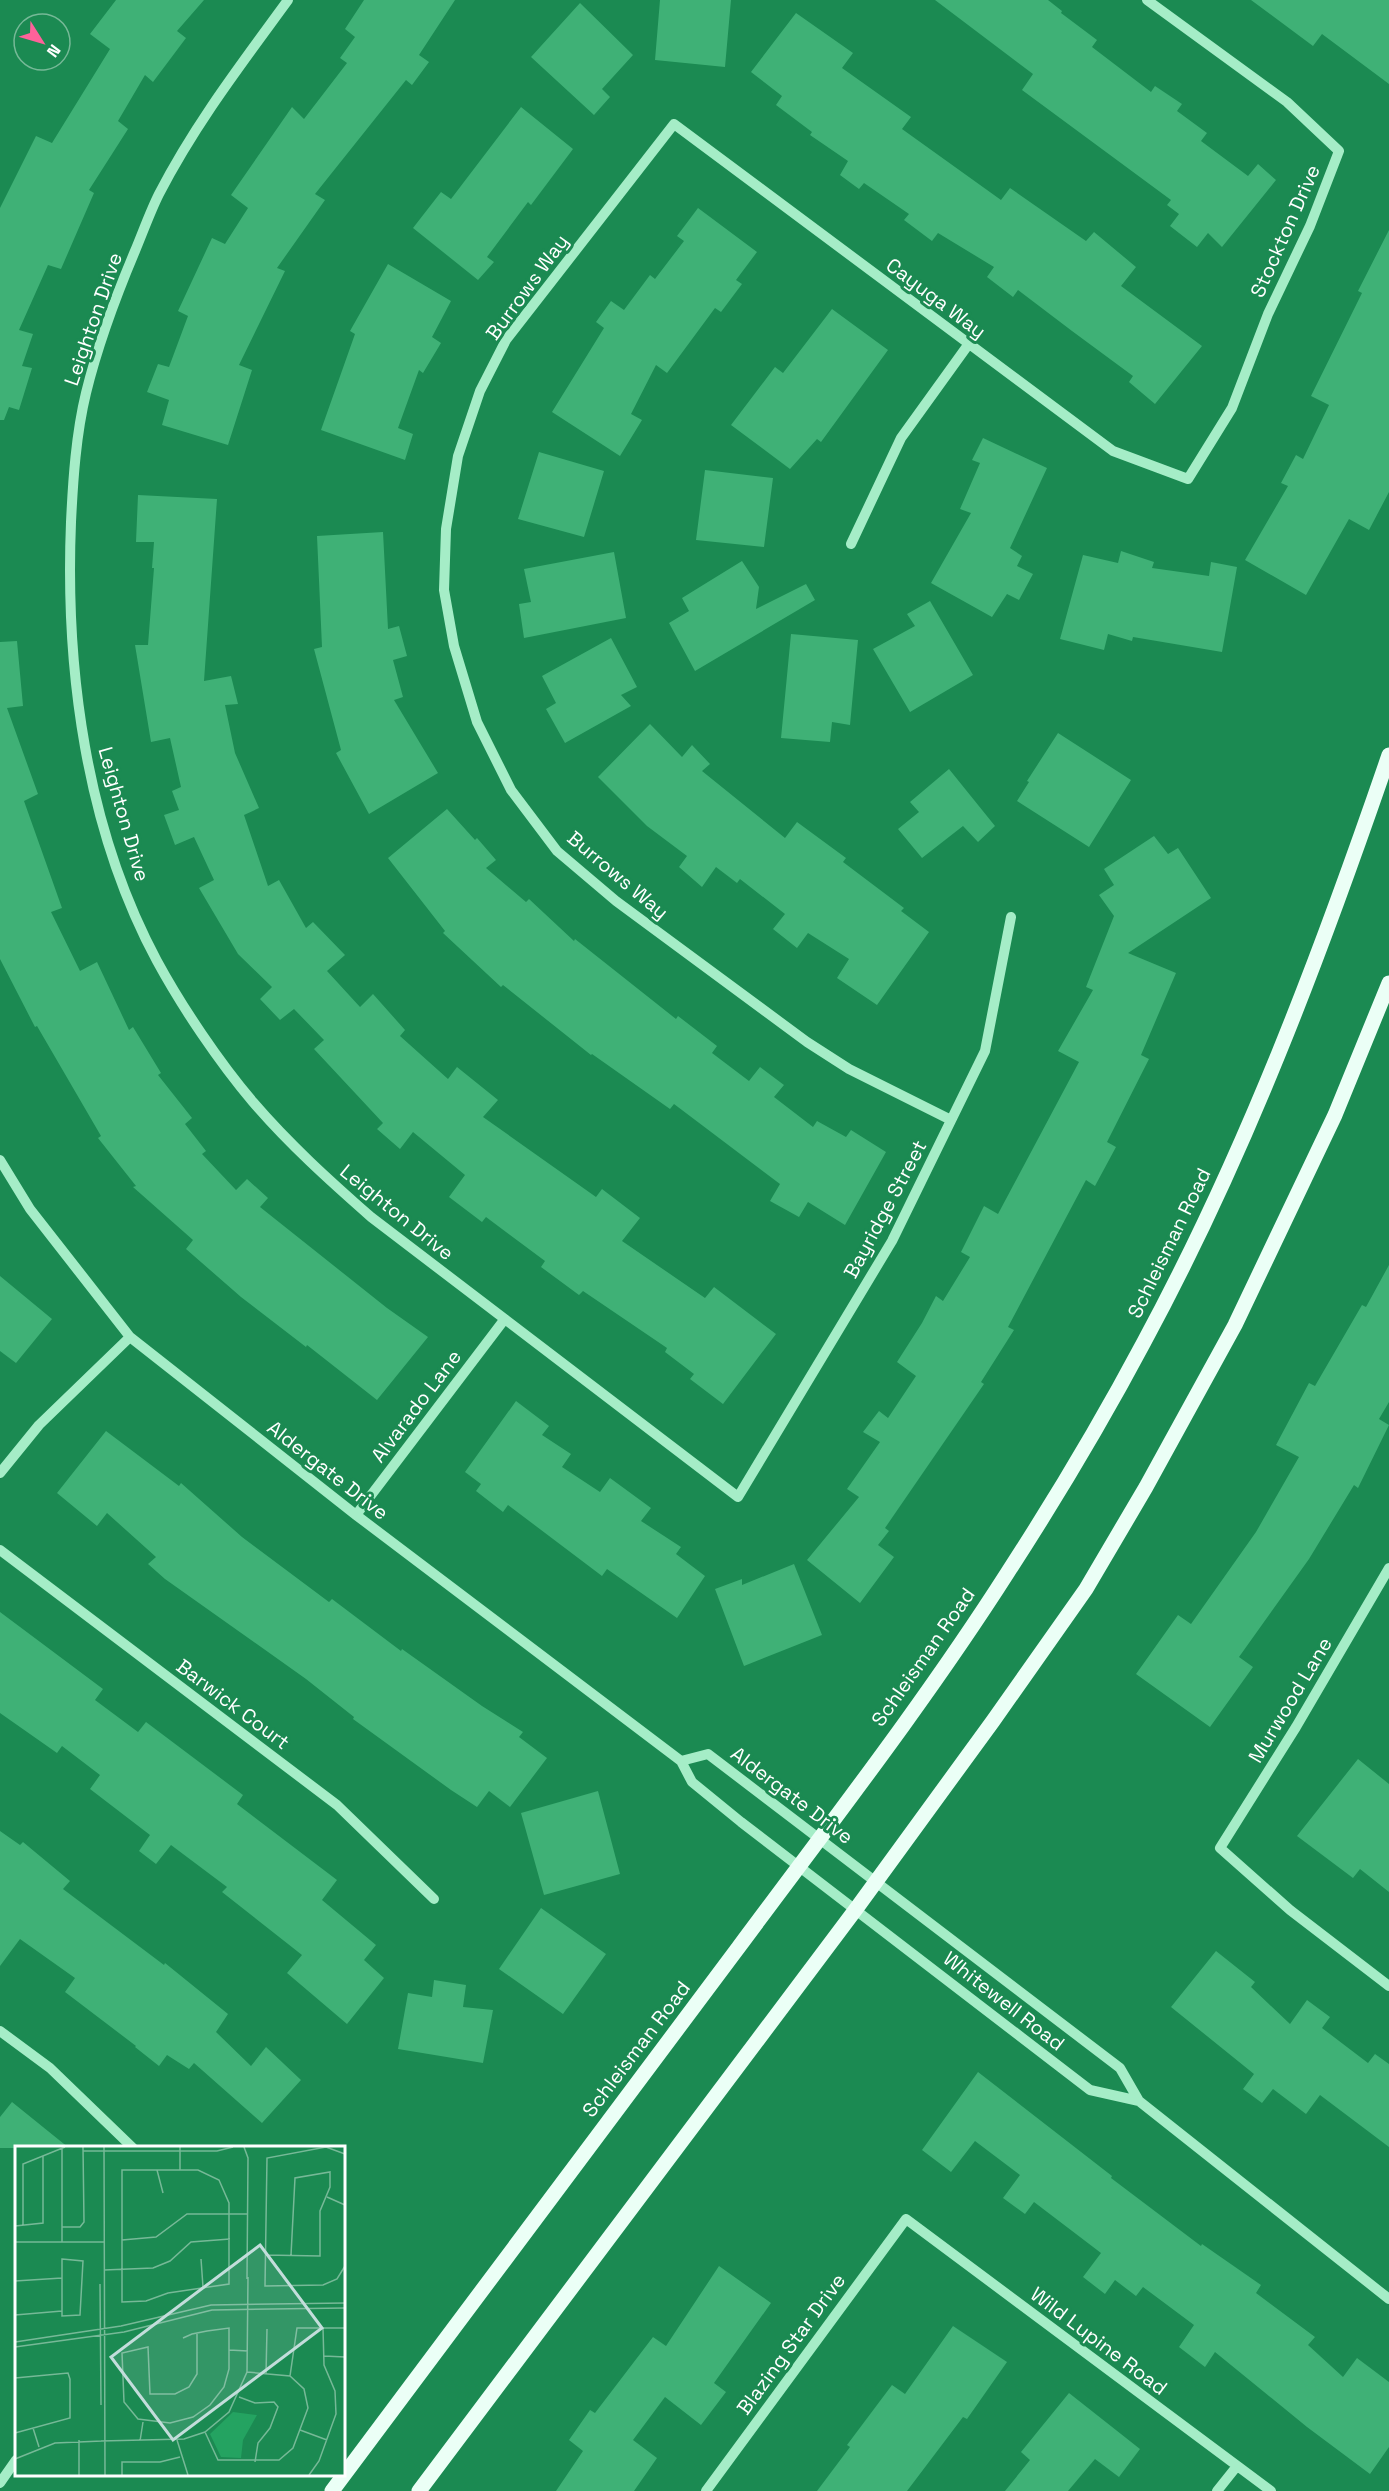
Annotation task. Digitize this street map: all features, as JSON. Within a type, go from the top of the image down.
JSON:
[{"type":"main road","name":"Schleisman Road","points":[[345,2474],[934,1681],[1007,1574],[1074,1465],[1144,1341],[1202,1229],[1268,1082],[1318,957],[1389,755]]},
{"type":"main road","points":[[419,2491],[856,1909],[1086,1589],[1235,1325],[1287,1220],[1335,1115],[1389,983]]},
{"type":"main road","name":"Schleisman Road","points":[[332,2491],[343,2476]]},
{"type":"street","name":"Leighton Drive","points":[[288,0],[210,105],[158,195],[116,298],[86,394],[73,484],[69,580],[74,675],[90,772],[117,870],[157,960],[200,1029],[252,1101],[314,1167],[370,1217],[738,1497]]},
{"type":"street","name":"Stockton Drive","points":[[1147,0],[1287,102],[1339,152],[1311,226],[1268,314],[1232,408],[1188,479]]},
{"type":"street","name":"Cayuga Way","points":[[674,124],[1113,451],[1188,479]]},
{"type":"street","name":"Burrows Way","points":[[674,124],[507,340],[480,391],[458,456],[446,529],[444,590],[454,646],[477,722],[511,790],[557,851],[616,901],[807,1042],[849,1069],[951,1119]]},
{"type":"street","points":[[851,544],[901,438],[969,345]]},
{"type":"street","name":"Bayridge Street","points":[[738,1497],[892,1241],[985,1051],[1011,917]]},
{"type":"street","name":"Aldergate Drive","points":[[0,1160],[30,1209],[130,1336],[356,1515],[681,1761],[692,1782],[856,1909]]},
{"type":"street","name":"Alvarado Lane","points":[[356,1515],[504,1320]]},
{"type":"street","points":[[0,1473],[39,1425],[130,1336]]},
{"type":"street","name":"Barwick Court","points":[[0,1550],[337,1805],[434,1899]]},
{"type":"street","name":"Murwood Lane","points":[[1389,1568],[1296,1727],[1220,1848],[1290,1910],[1389,1986]]},
{"type":"street","name":"Aldergate Drive","points":[[681,1761],[708,1754],[876,1881]]},
{"type":"street","name":"Whitewell Road","points":[[876,1881],[1120,2068],[1139,2101],[1389,2299]]},
{"type":"street","name":"Whitewell Road","points":[[856,1909],[1090,2090],[1139,2101]]},
{"type":"street","points":[[0,2031],[50,2068],[131,2146]]},
{"type":"street","name":"Wild Lupine Road","points":[[906,2219],[1271,2491]]},
{"type":"street","name":"Blazing Star Drive","points":[[706,2491],[906,2219]]},
{"type":"street","points":[[0,2483],[15,2461]]},
{"type":"street","points":[[1217,2491],[1237,2466]]},
{"type":"building","points":[[116,0],[204,0],[177,31],[186,38],[153,82],[145,75],[118,121],[128,129],[89,190],[94,193],[61,269],[48,265],[19,330],[33,334],[22,366],[32,368],[19,410],[9,407],[4,420],[0,420],[0,208],[36,136],[52,143],[110,49],[90,34]]},
{"type":"building","points":[[364,0],[455,0],[419,55],[429,62],[412,85],[406,80],[315,194],[325,200],[277,268],[285,271],[239,365],[252,370],[228,445],[162,425],[169,400],[147,392],[158,364],[169,367],[188,316],[178,311],[212,238],[225,244],[248,208],[231,195],[292,107],[304,119],[347,63],[340,58],[355,37],[345,29]]},
{"type":"building","points":[[660,0],[731,0],[725,67],[655,60]]},
{"type":"building","points":[[935,0],[1048,0],[1062,11],[1061,13],[1097,40],[1092,47],[1151,92],[1155,86],[1182,104],[1177,111],[1207,133],[1201,141],[1248,176],[1258,164],[1276,180],[1222,247],[1208,233],[1197,247],[1170,226],[1179,214],[1167,205],[1171,200],[1022,90],[1033,74]]},
{"type":"building","points":[[1251,0],[1389,0],[1389,84],[1322,34],[1313,46]]},
{"type":"building","points":[[580,3],[633,55],[602,89],[610,97],[594,115],[531,57]]},
{"type":"building","points":[[796,13],[853,53],[842,68],[911,117],[902,129],[1001,200],[1010,188],[1086,241],[1094,232],[1136,267],[1121,286],[1202,346],[1155,404],[1129,382],[1133,376],[1018,290],[1013,297],[987,277],[994,267],[938,233],[932,241],[904,220],[909,214],[864,183],[859,189],[840,175],[848,161],[810,135],[812,132],[776,105],[782,96],[751,72]]},
{"type":"building","points":[[521,107],[573,149],[531,205],[528,202],[487,257],[494,262],[478,280],[413,228],[441,192],[451,199]]},
{"type":"building","points":[[698,208],[757,252],[736,280],[742,284],[721,312],[715,308],[667,373],[656,365],[631,414],[642,420],[620,456],[552,412],[604,328],[596,322],[611,301],[624,310],[650,275],[655,279],[684,241],[677,236]]},
{"type":"building","points":[[1389,230],[1389,492],[1369,530],[1349,519],[1306,595],[1245,560],[1288,486],[1281,483],[1296,455],[1303,459],[1329,405],[1311,396],[1362,293],[1358,291]]},
{"type":"building","points":[[388,264],[451,301],[432,337],[441,343],[423,373],[419,370],[398,428],[413,434],[405,460],[321,430],[355,334],[350,331]]},
{"type":"building","points":[[832,309],[888,350],[821,442],[817,439],[790,469],[731,425],[775,367],[783,373]]},
{"type":"building","points":[[983,438],[1047,468],[1010,548],[1022,556],[1017,566],[1033,574],[1019,600],[1007,594],[992,617],[931,583],[971,513],[960,509],[980,463],[972,460]]},
{"type":"building","points":[[539,452],[604,471],[584,537],[518,519]]},
{"type":"building","points":[[705,470],[773,478],[764,547],[696,540]]},
{"type":"building","points":[[138,495],[217,499],[204,681],[231,676],[238,704],[225,705],[235,753],[259,808],[244,815],[268,886],[279,880],[306,928],[313,922],[345,955],[327,971],[360,1007],[373,994],[405,1030],[400,1036],[448,1079],[457,1067],[498,1100],[483,1117],[596,1197],[602,1189],[640,1218],[622,1241],[705,1298],[714,1287],[776,1334],[723,1404],[690,1379],[694,1374],[665,1352],[667,1348],[583,1291],[579,1295],[541,1267],[545,1261],[486,1217],[482,1222],[449,1197],[465,1175],[413,1132],[400,1149],[377,1129],[383,1123],[314,1049],[324,1040],[294,1009],[280,1020],[260,999],[272,987],[238,954],[199,888],[214,880],[194,837],[175,845],[164,815],[179,810],[172,791],[181,787],[170,738],[151,742],[135,645],[148,645],[154,568],[152,568],[154,542],[136,542]]},
{"type":"building","points":[[383,532],[388,629],[399,626],[407,656],[393,660],[403,697],[394,700],[438,773],[369,814],[336,753],[341,750],[314,649],[322,647],[317,536]]},
{"type":"building","points":[[1121,551],[1154,562],[1152,568],[1209,576],[1211,562],[1237,567],[1222,652],[1133,637],[1132,641],[1108,634],[1104,650],[1060,639],[1083,555],[1118,563]]},
{"type":"building","points":[[614,552],[626,618],[524,638],[519,604],[531,602],[524,569]]},
{"type":"building","points":[[742,561],[759,587],[756,609],[806,584],[815,600],[695,671],[669,623],[689,611],[682,598]]},
{"type":"building","points":[[930,601],[973,675],[910,712],[873,649],[915,626],[907,614]]},
{"type":"building","points":[[791,634],[858,640],[850,725],[832,722],[830,742],[781,738]]},
{"type":"building","points":[[611,638],[637,687],[621,695],[631,706],[565,743],[546,709],[556,703],[542,676]]},
{"type":"building","points":[[17,641],[23,706],[7,708],[38,794],[24,801],[62,908],[51,912],[80,971],[97,962],[129,1030],[133,1027],[161,1073],[158,1075],[192,1118],[185,1124],[206,1151],[202,1154],[236,1190],[247,1179],[268,1198],[260,1207],[387,1308],[428,1337],[377,1400],[241,1297],[186,1249],[193,1240],[133,1187],[136,1186],[98,1138],[101,1136],[37,1026],[35,1027],[0,959],[0,642]]},
{"type":"building","points":[[650,724],[682,757],[692,745],[710,764],[702,771],[785,838],[797,822],[846,858],[843,862],[904,908],[901,911],[929,932],[877,1005],[837,978],[849,959],[808,933],[797,948],[773,929],[785,914],[740,879],[737,883],[716,867],[702,887],[679,867],[687,856],[647,826],[598,777]]},
{"type":"building","points":[[1058,733],[1131,780],[1089,847],[1017,801]]},
{"type":"building","points":[[949,769],[995,826],[978,842],[963,826],[922,858],[898,829],[919,812],[910,802]]},
{"type":"building","points":[[447,809],[496,860],[486,868],[526,902],[529,899],[574,941],[575,939],[676,1019],[678,1016],[717,1046],[712,1053],[749,1081],[760,1067],[784,1085],[774,1097],[813,1127],[817,1121],[846,1137],[851,1130],[886,1152],[845,1225],[808,1202],[799,1217],[770,1201],[780,1184],[674,1104],[670,1109],[591,1055],[503,985],[501,987],[443,933],[445,931],[388,858]]},
{"type":"building","points":[[1154,836],[1168,854],[1178,848],[1211,898],[1128,953],[1176,973],[1141,1055],[1149,1059],[1107,1142],[1116,1147],[1095,1186],[1086,1180],[1008,1327],[1014,1330],[981,1382],[984,1384],[885,1528],[889,1531],[878,1545],[894,1557],[860,1603],[807,1560],[859,1497],[847,1489],[880,1442],[863,1432],[879,1411],[888,1418],[916,1376],[897,1362],[936,1296],[943,1301],[970,1257],[961,1252],[984,1206],[998,1214],[1079,1062],[1058,1051],[1093,990],[1086,987],[1114,916],[1099,895],[1114,885],[1104,869]]},
{"type":"building","points":[[1389,1265],[1389,1402],[1379,1419],[1389,1425],[1358,1488],[1354,1485],[1309,1559],[1239,1657],[1253,1667],[1210,1727],[1136,1674],[1178,1615],[1191,1624],[1256,1532],[1299,1457],[1276,1445],[1309,1383],[1315,1386],[1362,1305],[1366,1307]]},
{"type":"building","points":[[0,1276],[52,1319],[16,1363],[0,1351]]},
{"type":"building","points":[[516,1401],[549,1426],[542,1435],[571,1454],[562,1467],[600,1492],[610,1478],[651,1508],[641,1521],[681,1547],[676,1554],[705,1576],[677,1618],[607,1569],[602,1576],[508,1505],[503,1512],[476,1491],[481,1484],[465,1472]]},
{"type":"building","points":[[106,1431],[179,1486],[181,1483],[242,1537],[329,1602],[332,1599],[401,1651],[402,1649],[523,1732],[519,1737],[547,1758],[510,1807],[489,1791],[477,1807],[451,1790],[353,1719],[354,1717],[306,1679],[165,1579],[148,1564],[156,1557],[107,1513],[97,1526],[57,1493]]},
{"type":"building","points":[[794,1564],[822,1635],[744,1666],[715,1589],[742,1579],[742,1585]]},
{"type":"building","points":[[0,1612],[103,1689],[95,1700],[138,1732],[146,1722],[243,1795],[237,1804],[337,1880],[322,1900],[376,1945],[364,1960],[384,1978],[347,2024],[287,1973],[302,1955],[222,1892],[227,1887],[171,1845],[156,1864],[139,1851],[150,1835],[90,1789],[100,1775],[62,1746],[57,1753],[0,1713]]},
{"type":"building","points":[[1358,1759],[1389,1784],[1389,1892],[1360,1869],[1353,1878],[1297,1836]]},
{"type":"building","points":[[598,1791],[620,1874],[544,1895],[521,1813]]},
{"type":"building","points":[[0,1831],[20,1845],[23,1842],[70,1881],[63,1889],[164,1965],[165,1963],[228,2014],[216,2032],[251,2066],[266,2047],[301,2080],[262,2123],[194,2063],[189,2069],[167,2055],[159,2066],[65,1992],[75,1978],[20,1939],[0,1966]]},
{"type":"building","points":[[541,1908],[606,1954],[563,2014],[499,1969]]},
{"type":"building","points":[[1216,1951],[1255,1982],[1251,1987],[1290,2024],[1307,2000],[1330,2017],[1322,2028],[1368,2063],[1375,2054],[1389,2064],[1389,2147],[1320,2095],[1306,2114],[1273,2089],[1262,2103],[1243,2089],[1254,2074],[1171,2007]]},
{"type":"building","points":[[434,1980],[466,1985],[463,2007],[493,2010],[483,2063],[398,2049],[408,1993],[432,1997]]},
{"type":"building","points":[[978,2072],[1201,2246],[1202,2244],[1261,2285],[1256,2293],[1315,2337],[1308,2345],[1343,2377],[1357,2358],[1389,2382],[1389,2447],[1370,2474],[1307,2427],[1215,2352],[1205,2367],[1179,2347],[1194,2325],[1143,2287],[1136,2296],[1115,2280],[1105,2294],[1083,2277],[1101,2253],[1034,2202],[1025,2214],[1003,2198],[1020,2175],[975,2141],[951,2172],[922,2150]]},
{"type":"building","points":[[12,2102],[67,2146],[0,2148],[0,2117]]},
{"type":"building","points":[[719,2266],[771,2303],[714,2383],[726,2392],[701,2425],[665,2397],[633,2440],[657,2458],[634,2491],[556,2491],[583,2451],[569,2440],[590,2410],[595,2413],[653,2337],[666,2346]]},
{"type":"building","points":[[953,2326],[1007,2362],[967,2419],[963,2417],[907,2491],[817,2491],[850,2447],[847,2445],[892,2385],[905,2394]]},
{"type":"building","points":[[1069,2393],[1140,2449],[1119,2477],[1095,2459],[1068,2491],[1005,2491],[1030,2460],[1021,2452]]}]
